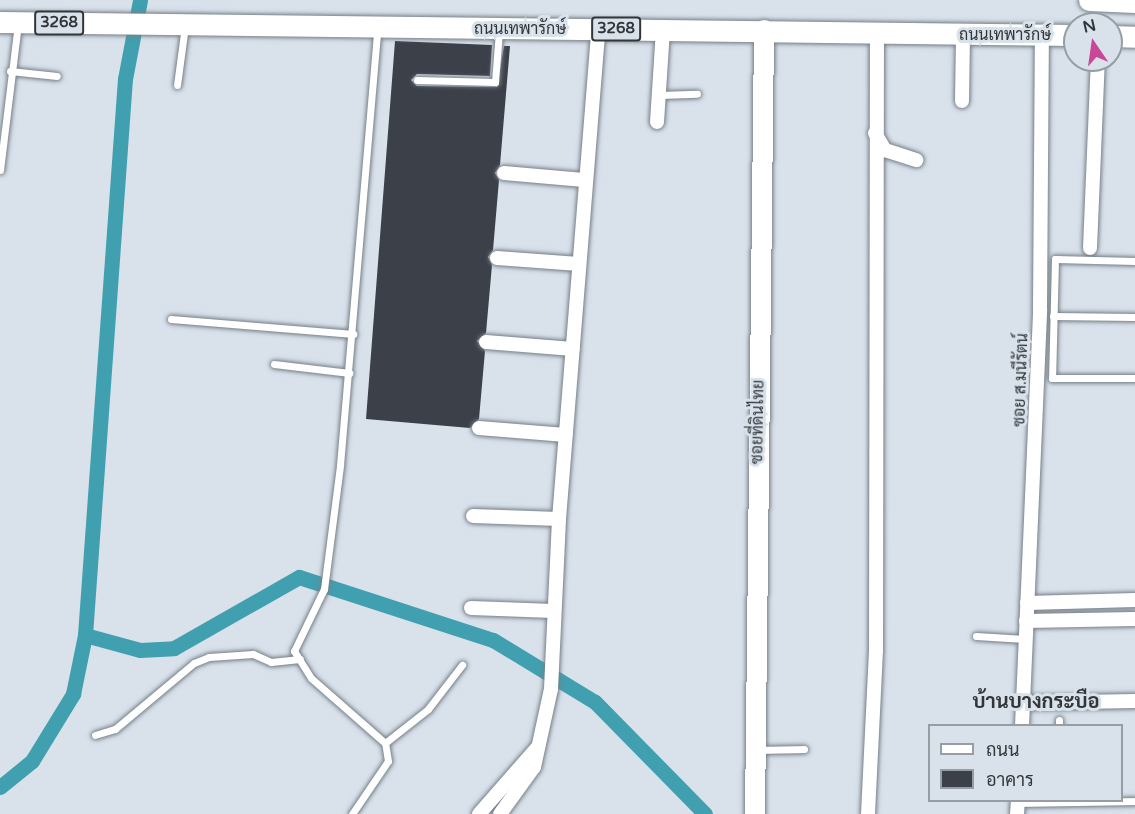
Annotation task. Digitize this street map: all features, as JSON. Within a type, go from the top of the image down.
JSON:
[{"type":"main road","points":[[1089,0],[1135,2]]},
{"type":"main road","name":"ถนนเทพารักษ์","points":[[9,22],[157,26],[764,30],[1063,35]]},
{"type":"street","points":[[500,814],[526,781],[537,748],[551,689],[559,519],[584,180],[598,29]]},
{"type":"street","points":[[657,122],[656,94],[663,29]]},
{"type":"street","name":"ซอยที่ดินไทย","points":[[755,814],[764,30]]},
{"type":"street","points":[[868,814],[876,650],[874,131],[877,32]]},
{"type":"street","points":[[962,102],[963,35]]},
{"type":"street","name":"ซอย ส.มนีรัตน์","points":[[1022,724],[1040,298],[1041,35]]},
{"type":"street","points":[[1090,248],[1097,72]]},
{"type":"street","points":[[874,131],[885,150],[916,160]]},
{"type":"street","points":[[504,173],[584,180]]},
{"type":"street","points":[[497,258],[579,264]]},
{"type":"street","points":[[486,342],[573,348]]},
{"type":"street","points":[[478,428],[566,435]]},
{"type":"street","points":[[473,516],[559,519]]},
{"type":"street","points":[[1027,603],[1135,600]]},
{"type":"street","points":[[471,608],[554,611]]},
{"type":"street","points":[[1026,621],[1135,620]]},
{"type":"street","points":[[1023,703],[1135,701]]},
{"type":"street","points":[[479,814],[537,748]]},
{"type":"lane","points":[[0,170],[10,71],[9,22]]},
{"type":"lane","points":[[177,86],[185,26]]},
{"type":"lane","points":[[352,814],[388,761],[386,743],[312,678],[294,651],[324,589],[353,334],[377,28]]},
{"type":"lane","points":[[417,80],[495,82],[499,28]]},
{"type":"lane","points":[[10,71],[57,76]]},
{"type":"lane","points":[[656,94],[697,94]]},
{"type":"lane","points":[[1135,261],[1055,259],[1052,378],[1135,378]]},
{"type":"lane","points":[[1053,316],[1135,316]]},
{"type":"lane","points":[[171,319],[353,334]]},
{"type":"lane","points":[[274,364],[349,373]]},
{"type":"lane","points":[[976,636],[1025,639]]},
{"type":"lane","points":[[95,735],[115,729],[194,663],[209,657],[254,654],[271,662],[300,659]]},
{"type":"lane","points":[[386,743],[428,709],[462,665]]},
{"type":"lane","points":[[756,750],[804,749]]},
{"type":"lane","points":[[1017,806],[1059,802]]},
{"type":"building","points":[[395,41],[492,45],[490,76],[417,74],[411,80],[417,86],[497,87],[504,46],[510,46],[500,165],[495,173],[499,180],[493,250],[488,257],[492,265],[486,333],[477,341],[485,351],[479,419],[470,428],[366,419]]},
{"type":"waterway","points":[[0,787],[32,761],[73,694],[85,635],[125,79],[140,0]]},
{"type":"waterway","points":[[85,635],[140,650],[174,648],[299,577],[493,640],[595,702],[705,814]]},
{"type":"district","name":"บ้านบางกระบือ","points":[[1036,702]]}]
